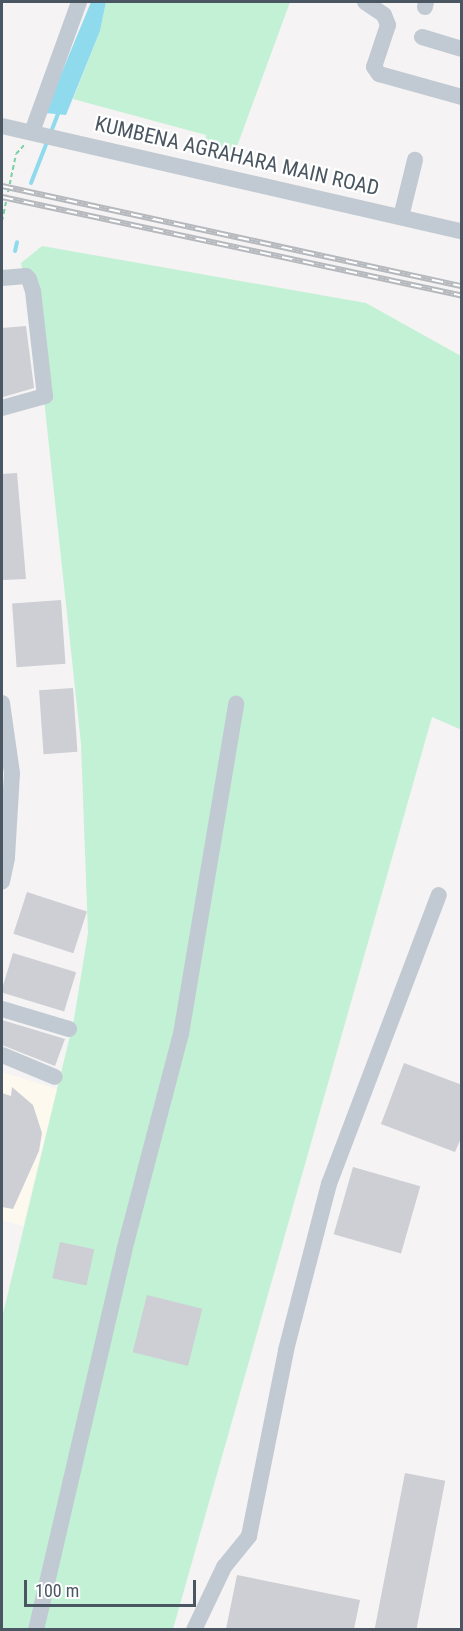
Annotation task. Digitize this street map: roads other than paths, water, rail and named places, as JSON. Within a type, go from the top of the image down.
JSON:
[{"type":"street","points":[[43,135],[79,2]]},
{"type":"street","points":[[365,2],[384,15],[388,25],[374,67],[379,74],[462,97]]},
{"type":"street","points":[[422,37],[462,49]]},
{"type":"street","name":"KUMBENA AGRAHARA MAIN ROAD","points":[[2,126],[462,231]]},
{"type":"street","points":[[401,217],[415,160]]},
{"type":"street","points":[[2,278],[26,276],[29,279],[33,291],[45,396],[2,408]]},
{"type":"street","points":[[2,703],[12,773],[7,858],[2,881]]},
{"type":"street","points":[[36,1629],[124,1251],[180,1034],[236,704]]},
{"type":"street","points":[[194,1629],[225,1567],[249,1536],[286,1350],[329,1184],[439,896]]},
{"type":"street","points":[[2,1009],[69,1029]]},
{"type":"street","points":[[2,1055],[56,1077]]},
{"type":"water","points":[[91,2],[106,2],[100,31],[66,115],[45,113]]},
{"type":"waterway","points":[[51,132],[59,111]]},
{"type":"waterway","points":[[31,183],[47,142]]},
{"type":"waterway","points":[[15,251],[17,242]]},
{"type":"railway","points":[[2,186],[462,286]]},
{"type":"railway","points":[[2,197],[462,296]]}]
